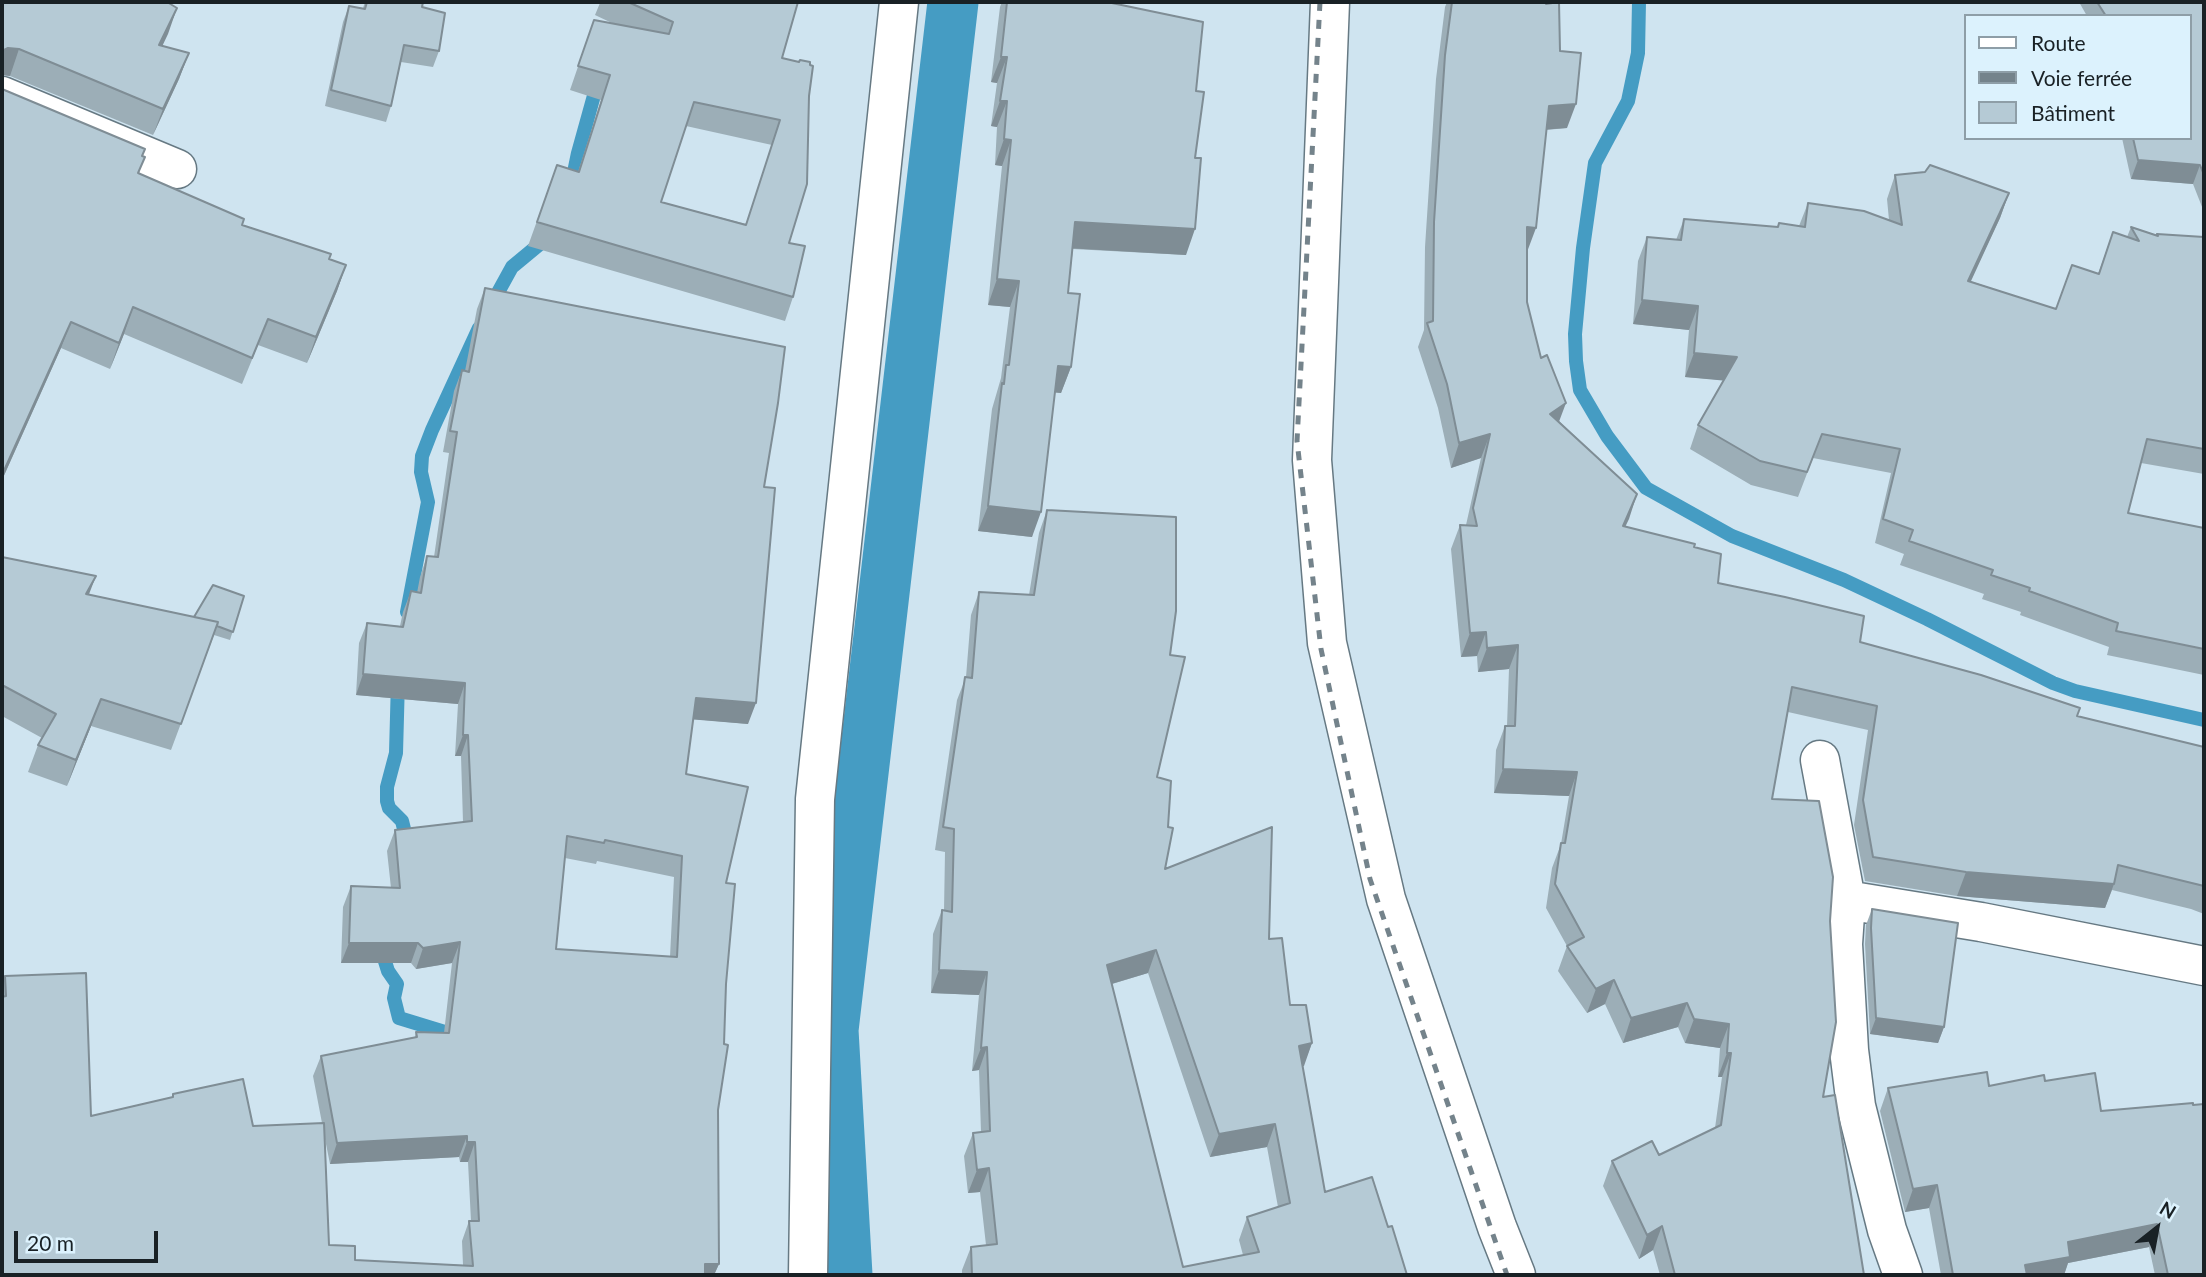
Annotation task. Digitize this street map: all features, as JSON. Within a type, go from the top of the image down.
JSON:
[{"type":"street","points":[[808,1275],[815,799],[899,2]]},
{"type":"street","points":[[1330,2],[1312,460],[1328,643],[1386,900],[1497,1227],[1516,1275]]},
{"type":"street","points":[[2,96],[177,169]]},
{"type":"street","points":[[1820,760],[1846,900],[1843,944],[1849,1050],[1856,1106],[1887,1230],[1903,1275]]},
{"type":"street","points":[[1846,900],[1981,922],[2204,966]]},
{"type":"building","points":[[2,2],[167,2],[177,8],[159,45],[189,53],[163,109],[19,49],[8,48],[2,51]]},
{"type":"building","points":[[367,2],[423,2],[422,7],[445,13],[439,51],[404,45],[391,106],[331,90],[349,6],[365,9]]},
{"type":"building","points":[[628,2],[798,2],[782,58],[810,62],[813,66],[809,96],[807,184],[789,243],[805,246],[793,297],[537,222],[557,165],[579,172],[610,75],[578,66],[594,20],[669,34],[673,22]],"holes":[[[694,102],[780,120],[746,225],[661,202]]]},
{"type":"building","points":[[1007,2],[1107,2],[1203,22],[1196,91],[1204,92],[1195,158],[1201,158],[1195,229],[1075,222],[1068,293],[1080,294],[1071,367],[1058,366],[1041,512],[988,506],[1002,383],[1004,384],[1006,365],[1009,365],[1019,281],[997,279],[1011,140],[1004,139],[1007,101],[1000,101],[1007,57],[1001,57]]},
{"type":"building","points":[[1452,2],[1559,2],[1560,51],[1581,53],[1576,104],[1549,106],[1536,228],[1527,227],[1527,302],[1541,358],[1547,355],[1566,403],[1550,414],[1637,494],[1623,526],[1695,544],[1694,547],[1721,554],[1718,583],[1864,616],[1860,642],[1981,675],[2080,708],[2077,716],[2204,747],[2204,886],[2118,865],[2114,884],[1966,872],[1873,857],[1863,800],[1877,706],[1792,687],[1772,799],[1819,801],[1833,877],[1830,921],[1836,1022],[1823,1097],[1835,1095],[1864,1275],[1675,1275],[1662,1226],[1647,1235],[1612,1161],[1652,1141],[1659,1155],[1721,1125],[1731,1053],[1727,1053],[1729,1024],[1694,1019],[1687,1003],[1631,1018],[1614,980],[1596,989],[1567,946],[1584,937],[1555,884],[1577,772],[1503,769],[1505,726],[1515,726],[1518,645],[1487,648],[1486,632],[1470,633],[1460,525],[1477,526],[1473,508],[1490,434],[1459,443],[1447,384],[1427,323],[1433,321],[1434,222],[1445,55]]},
{"type":"building","points":[[2097,2],[2204,2],[2204,175],[2200,165],[2138,160],[2133,140],[2192,140],[2192,14],[2105,14]]},
{"type":"building","points":[[2,89],[145,149],[142,156],[145,157],[138,173],[244,219],[242,225],[331,254],[329,259],[346,265],[316,337],[268,319],[252,358],[133,307],[119,343],[71,322],[2,475]]},
{"type":"building","points":[[1930,165],[2009,193],[1968,281],[2056,309],[2072,265],[2099,274],[2113,232],[2139,241],[2131,227],[2158,236],[2157,234],[2204,237],[2204,449],[2147,439],[2128,513],[2204,528],[2204,649],[2116,631],[2118,623],[1991,575],[1993,570],[1909,541],[1913,530],[1883,519],[1900,449],[1822,434],[1807,472],[1760,461],[1698,425],[1737,357],[1694,353],[1698,306],[1642,300],[1647,237],[1681,240],[1684,219],[1778,227],[1779,223],[1805,227],[1808,203],[1864,211],[1902,225],[1895,175],[1925,172]]},
{"type":"building","points":[[485,288],[785,347],[764,487],[775,488],[756,703],[696,698],[686,774],[748,787],[726,883],[735,884],[726,984],[724,1044],[728,1045],[718,1110],[719,1264],[705,1264],[705,1275],[2,1275],[2,997],[6,996],[5,976],[86,973],[91,1116],[243,1079],[253,1126],[324,1123],[329,1245],[355,1246],[355,1260],[473,1266],[469,1221],[479,1221],[475,1142],[467,1142],[467,1136],[337,1143],[321,1056],[417,1037],[416,1032],[449,1033],[460,942],[423,948],[418,943],[349,943],[351,886],[400,888],[395,830],[472,821],[468,735],[463,735],[465,683],[363,674],[367,623],[403,627],[411,591],[421,593],[427,556],[438,557],[457,432],[450,431],[462,370],[469,372]],"holes":[[[567,836],[604,843],[605,840],[682,856],[677,957],[556,949]]]},
{"type":"building","points":[[1047,510],[1176,517],[1176,611],[1170,655],[1185,657],[1157,777],[1171,781],[1168,827],[1173,828],[1165,869],[1272,827],[1269,939],[1282,938],[1290,1005],[1306,1005],[1312,1043],[1299,1046],[1325,1192],[1372,1177],[1388,1227],[1392,1226],[1407,1275],[972,1275],[971,1247],[997,1244],[989,1168],[977,1170],[973,1133],[990,1131],[987,1047],[981,1048],[987,972],[939,970],[942,910],[952,912],[954,829],[943,827],[965,677],[972,678],[979,592],[1034,595]],"holes":[[[1156,950],[1219,1134],[1275,1124],[1290,1203],[1247,1217],[1259,1252],[1183,1267],[1107,965]]]},
{"type":"building","points":[[2,557],[96,576],[86,594],[218,622],[181,724],[101,699],[76,760],[38,745],[56,714],[2,685]]},
{"type":"building","points":[[213,585],[244,596],[233,632],[217,626],[218,622],[194,617]]},
{"type":"building","points":[[1872,909],[1958,923],[1944,1027],[1876,1018]]},
{"type":"building","points":[[1987,1072],[1989,1086],[2044,1075],[2045,1081],[2095,1073],[2101,1111],[2204,1104],[2204,1275],[2168,1275],[2157,1224],[2068,1242],[2070,1257],[2025,1265],[2027,1275],[1953,1275],[1937,1185],[1913,1189],[1888,1088]]},
{"type":"waterway","points":[[847,1275],[833,1030],[953,2]]},
{"type":"waterway","points":[[1639,2],[1638,53],[1628,101],[1595,163],[1575,334],[1580,390],[1607,436],[1646,488],[1732,536],[1844,580],[2053,683],[2075,691],[2204,720]]},
{"type":"waterway","points":[[571,187],[598,81]]},
{"type":"waterway","points":[[490,307],[512,267],[547,238]]},
{"type":"waterway","points":[[407,612],[428,502],[421,472],[422,456],[479,328]]},
{"type":"waterway","points":[[398,680],[396,753],[387,787],[387,801],[389,808],[402,821],[405,845]]},
{"type":"waterway","points":[[383,947],[388,971],[397,984],[394,998],[399,1018],[448,1033],[458,1042]]},
{"type":"railway","points":[[1320,2],[1297,441],[1321,649],[1370,879],[1507,1275]]}]
